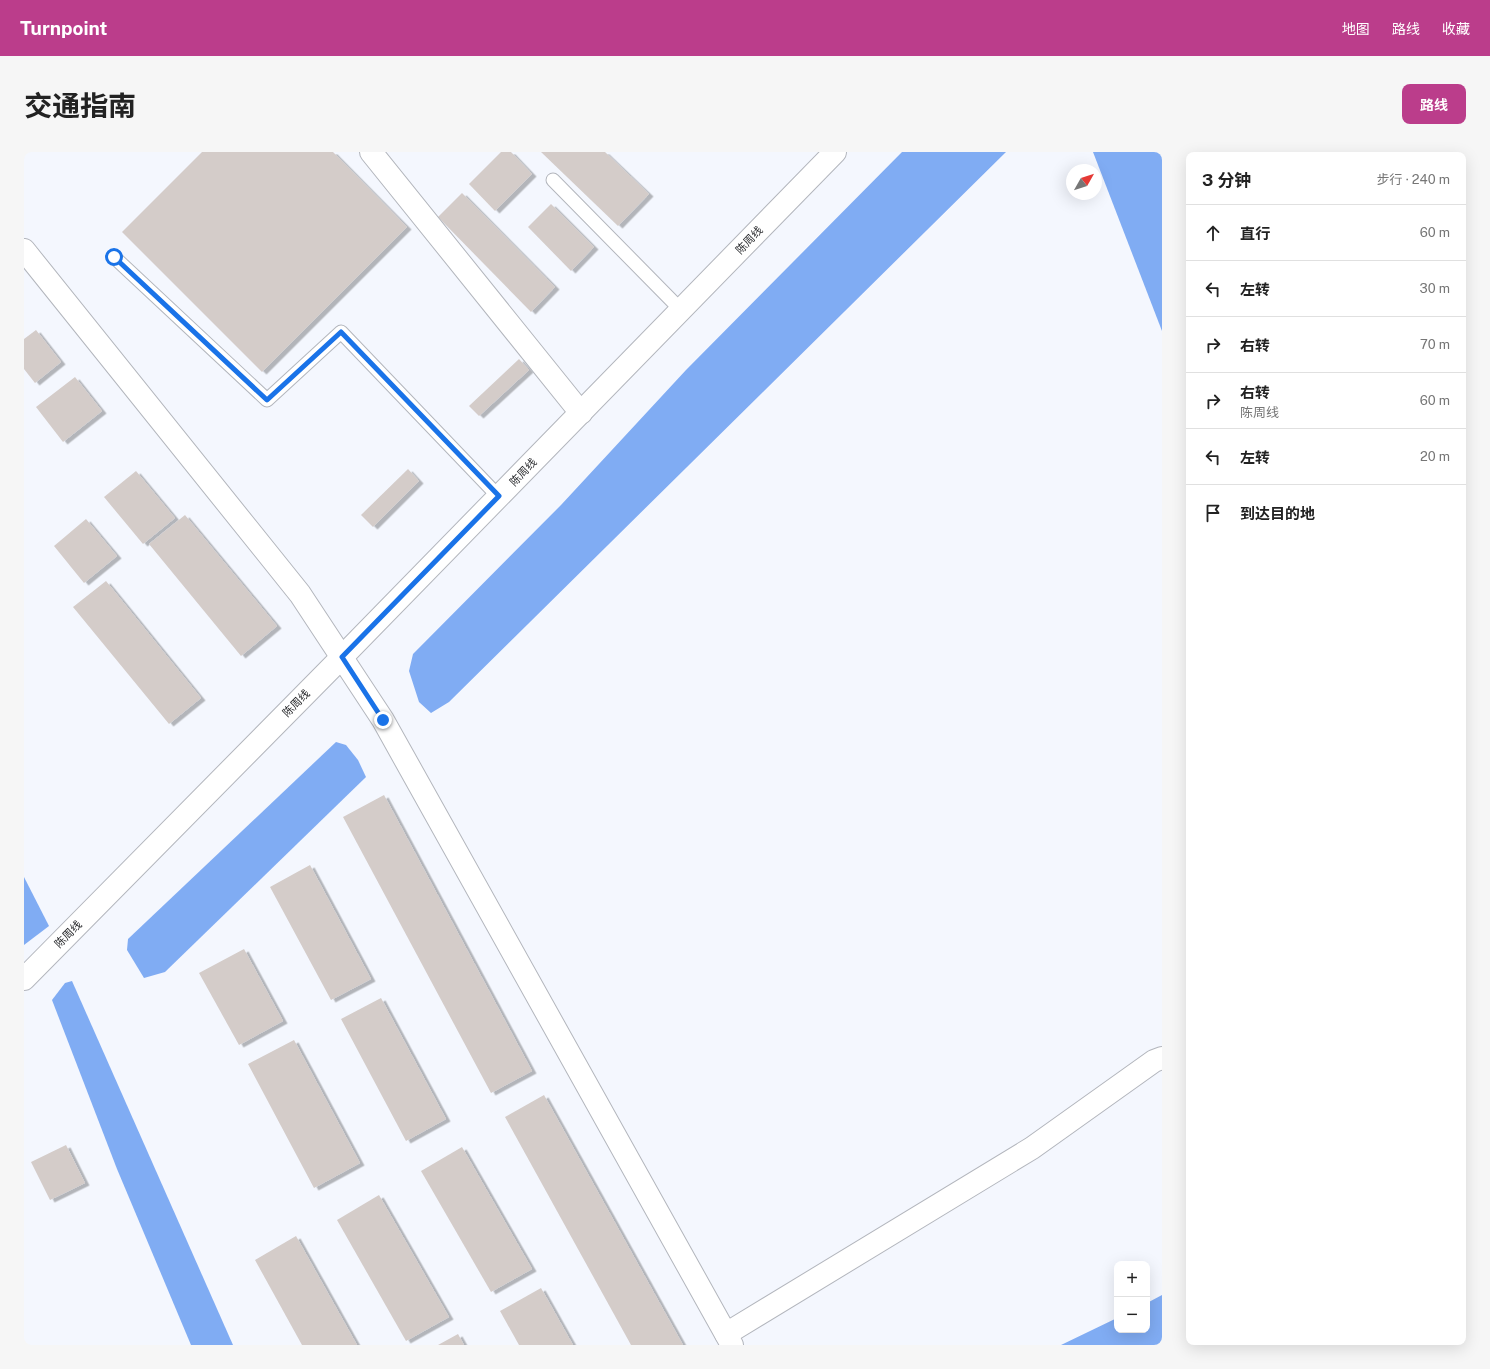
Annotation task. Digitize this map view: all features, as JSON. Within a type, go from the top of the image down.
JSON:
[{"type":"street","points":[[371,152],[581,413]]},
{"type":"street","name":"陈周线","points":[[24,979],[342,657],[835,152]]},
{"type":"street","points":[[24,250],[300,594],[383,720],[729,1339],[1032,1148],[1154,1061],[1162,1058]]},
{"type":"lane","points":[[553,180],[681,310]]},
{"type":"lane","points":[[114,257],[267,400],[341,332],[499,496]]},
{"type":"water","points":[[902,152],[1006,152],[449,702],[431,713],[419,702],[409,671],[413,654],[561,505],[686,370]]},
{"type":"water","points":[[1093,152],[1162,152],[1162,331],[1102,175],[1102,164],[1098,164]]},
{"type":"water","points":[[336,742],[346,745],[358,760],[366,777],[165,972],[144,978],[127,950],[128,939]]},
{"type":"water","points":[[24,877],[49,926],[24,945]]},
{"type":"water","points":[[72,981],[233,1345],[191,1345],[117,1169],[52,1000],[65,983]]},
{"type":"water","points":[[1162,1295],[1162,1345],[1061,1345],[1114,1319],[1114,1333],[1150,1333],[1150,1301]]},
{"type":"building","points":[[202,152],[333,152],[407,227],[262,372],[122,232]]},
{"type":"building","points":[[501,152],[511,152],[532,174],[495,211],[469,184]]},
{"type":"building","points":[[541,152],[605,152],[649,194],[618,226]]},
{"type":"building","points":[[462,193],[555,287],[531,312],[438,217]]},
{"type":"building","points":[[551,204],[594,247],[571,271],[528,227]]},
{"type":"building","points":[[36,330],[61,362],[35,383],[24,369],[24,339]]},
{"type":"building","points":[[519,359],[529,370],[479,416],[469,406]]},
{"type":"building","points":[[75,377],[102,411],[63,442],[36,407]]},
{"type":"building","points":[[408,469],[419,481],[373,527],[361,515]]},
{"type":"building","points":[[136,471],[175,518],[143,544],[104,497]]},
{"type":"building","points":[[185,515],[277,626],[241,656],[149,544]]},
{"type":"building","points":[[86,519],[117,556],[84,583],[54,546]]},
{"type":"building","points":[[106,581],[201,698],[169,724],[73,607]]},
{"type":"building","points":[[384,795],[532,1071],[491,1093],[343,817]]},
{"type":"building","points":[[310,865],[371,979],[331,1000],[270,887]]},
{"type":"building","points":[[244,949],[283,1021],[239,1045],[199,973]]},
{"type":"building","points":[[381,998],[446,1119],[406,1141],[341,1019]]},
{"type":"building","points":[[294,1040],[360,1163],[314,1188],[248,1064]]},
{"type":"building","points":[[544,1095],[683,1345],[631,1345],[505,1117]]},
{"type":"building","points":[[66,1145],[85,1183],[50,1200],[31,1162]]},
{"type":"building","points":[[462,1147],[532,1269],[491,1292],[421,1171]]},
{"type":"building","points":[[379,1195],[449,1317],[406,1341],[337,1220]]},
{"type":"building","points":[[296,1236],[357,1345],[302,1345],[255,1260]]},
{"type":"building","points":[[541,1288],[573,1345],[519,1345],[500,1311]]},
{"type":"building","points":[[458,1334],[464,1345],[438,1345]]},
{"type":"route","points":[[114,257],[267,400],[341,332],[499,496],[342,657],[383,720]]}]
